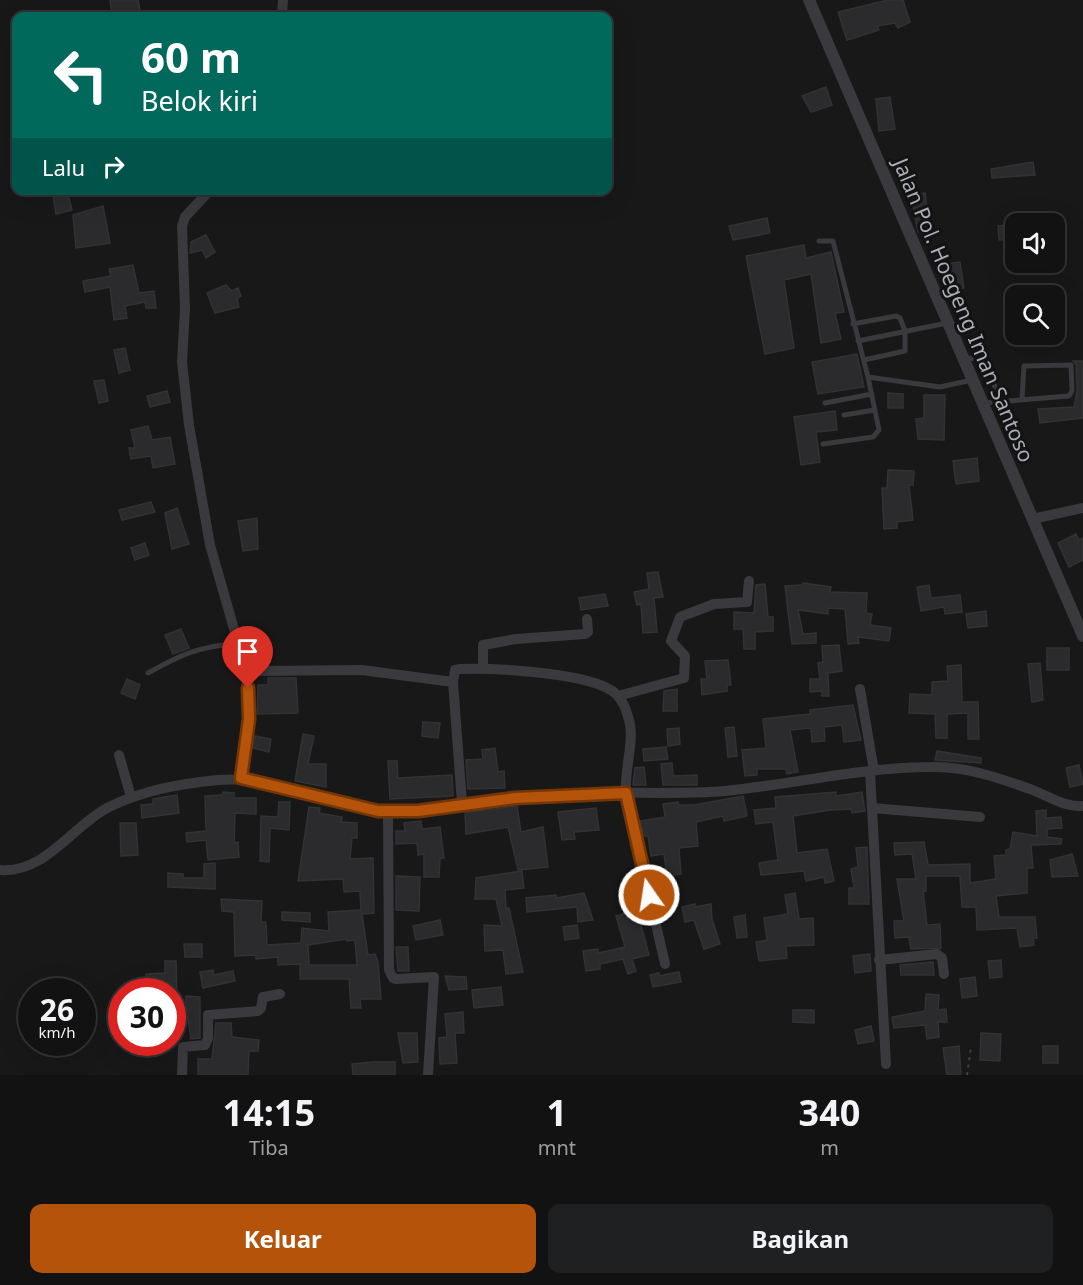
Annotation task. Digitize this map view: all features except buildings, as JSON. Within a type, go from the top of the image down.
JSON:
[{"type":"street","name":"Jalan Pol. Hoegeng Iman Santoso","points":[[809,0],[1083,636]]},
{"type":"street","points":[[205,195],[184,217],[182,226],[185,309],[182,362],[189,425],[210,545],[246,671],[249,719],[241,778]]},
{"type":"street","points":[[1032,519],[1083,508]]},
{"type":"street","points":[[618,696],[682,680],[685,674],[685,656],[672,643],[671,637],[680,617],[718,603],[747,602],[749,581]]},
{"type":"street","points":[[483,669],[483,645],[516,639],[585,634],[588,632],[587,619]]},
{"type":"street","points":[[246,671],[362,670],[453,682]]},
{"type":"street","points":[[462,803],[453,682],[455,670],[534,671],[608,688],[618,696],[630,723],[625,772],[626,793],[665,964]]},
{"type":"street","points":[[860,689],[872,771],[879,960],[886,1064]]},
{"type":"street","points":[[119,755],[131,797]]},
{"type":"street","points":[[0,870],[18,870],[34,863],[96,815],[131,797],[154,789],[241,778],[297,790],[349,806],[388,811],[418,811],[462,803],[582,794],[718,792],[906,767],[952,767],[1017,784],[1067,804],[1083,806]]},
{"type":"street","points":[[872,808],[980,817]]},
{"type":"street","points":[[388,811],[389,970],[396,979],[434,977],[428,1075]]},
{"type":"street","points":[[879,960],[937,954],[942,958],[944,974]]},
{"type":"street","points":[[182,1075],[183,1047],[205,1045],[208,1038],[208,1015],[258,1011],[261,1008],[263,997],[280,994]]},
{"type":"lane","points":[[819,241],[833,241],[864,360],[879,430],[875,435],[823,444]]},
{"type":"lane","points":[[853,324],[896,316],[900,318],[905,331],[905,351],[864,360]]},
{"type":"lane","points":[[858,341],[948,322]]},
{"type":"lane","points":[[963,358],[984,359],[1000,402]]},
{"type":"lane","points":[[982,403],[1070,395],[1071,365],[1024,366],[1023,399]]},
{"type":"lane","points":[[868,377],[940,387],[972,380]]},
{"type":"lane","points":[[825,403],[872,394]]},
{"type":"lane","points":[[844,415],[875,410]]},
{"type":"lane","points":[[148,674],[182,655],[204,647],[238,643]]},
{"type":"path","points":[[967,1075],[971,1047]]},
{"type":"route","points":[[248,688],[249,719],[241,778],[297,790],[349,806],[378,811],[418,811],[462,803],[515,798],[626,793],[649,895]]}]
